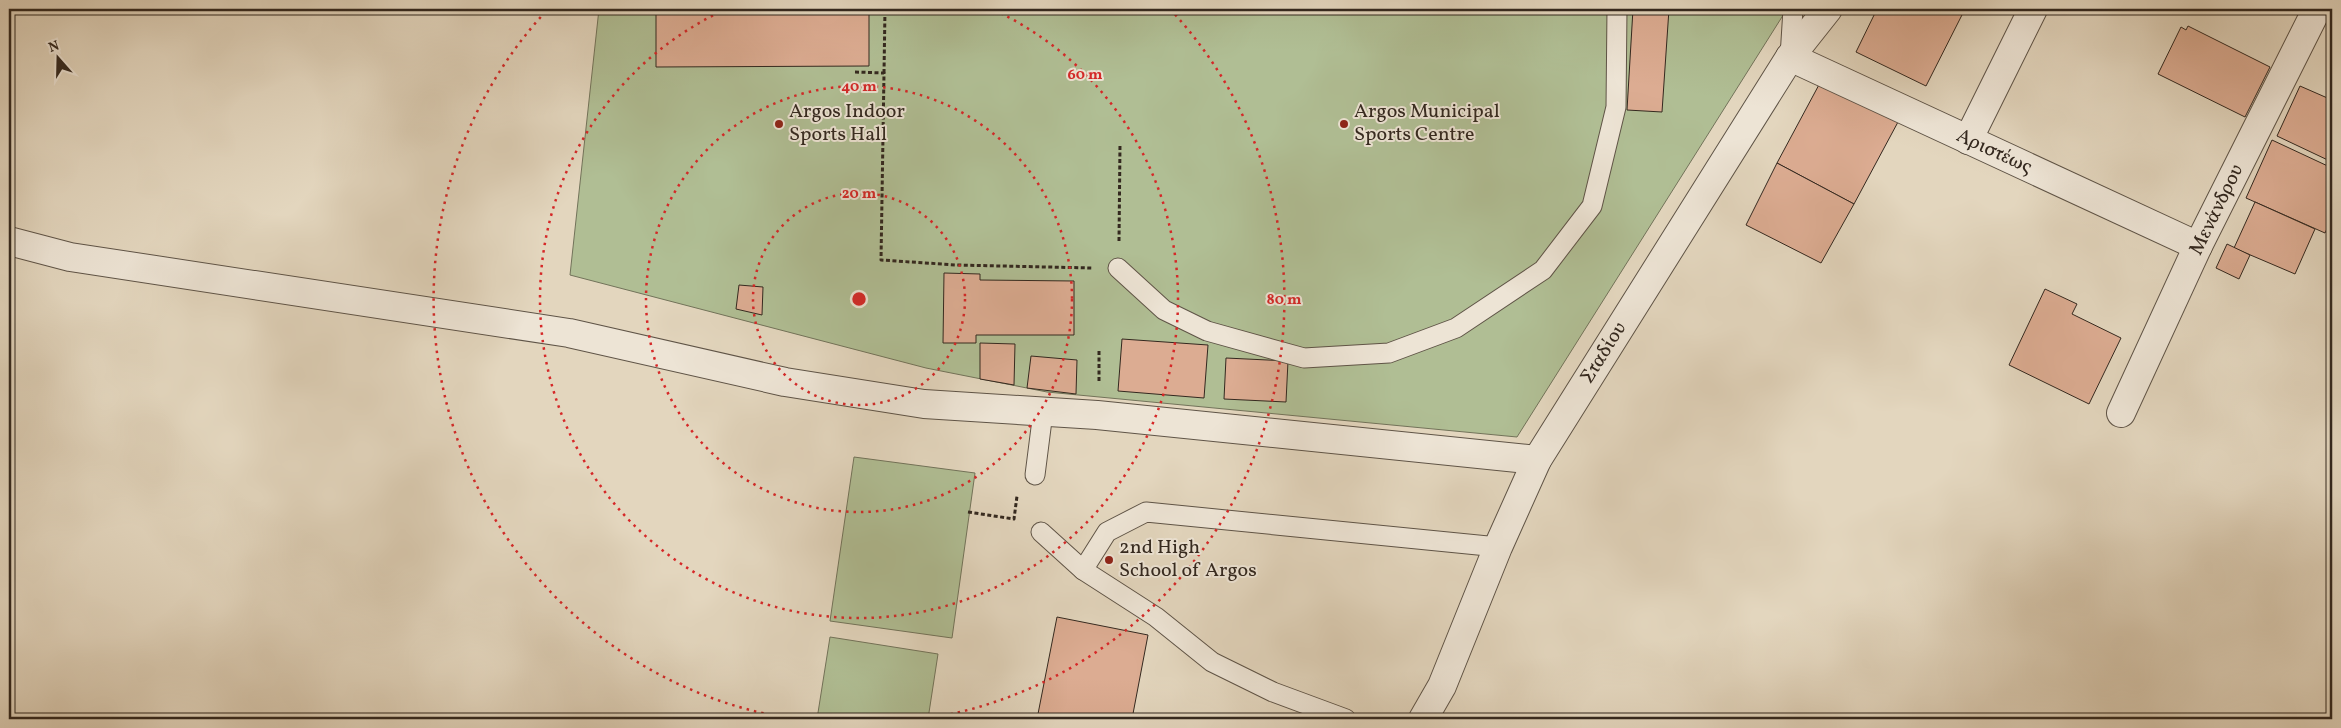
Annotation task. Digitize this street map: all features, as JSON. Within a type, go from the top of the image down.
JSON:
[{"type":"street","name":"Σταδίου","points":[[1423,719],[1442,686],[1498,547],[1537,460],[1790,57],[1828,9]]},
{"type":"street","points":[[1968,140],[2032,9]]},
{"type":"street","name":"Μενάνδρου","points":[[2121,413],[2198,246],[2317,9]]},
{"type":"street","name":"Αριστέως","points":[[1790,57],[2198,246]]},
{"type":"street","points":[[9,241],[70,257],[569,333],[785,382],[924,404],[1097,415],[1537,460]]},
{"type":"lane","points":[[1118,268],[1164,310],[1207,331],[1304,358],[1389,353],[1456,328],[1543,270],[1592,206],[1616,107],[1617,9]]},
{"type":"lane","points":[[1790,57],[1793,9]]},
{"type":"lane","points":[[1035,475],[1043,412]]},
{"type":"lane","points":[[1083,570],[1107,532],[1146,512],[1498,547]]},
{"type":"lane","points":[[1041,532],[1083,570],[1156,617],[1212,662],[1274,692],[1346,719]]},
{"type":"path","points":[[885,9],[881,260],[956,265],[1069,267]]},
{"type":"path","points":[[855,72],[884,73]]},
{"type":"path","points":[[1118,268],[1120,144]]},
{"type":"path","points":[[968,512],[1014,519],[1018,491]]},
{"type":"green space","name":"Argos Municipal Sports Centre","points":[[599,9],[1787,9],[1517,437],[1047,392],[926,368],[570,275]]},
{"type":"green space","points":[[854,457],[975,473],[952,638],[830,621]]},
{"type":"green space","points":[[830,637],[938,654],[928,719],[817,719]]},
{"type":"building","points":[[656,9],[869,9],[869,66],[656,67]]},
{"type":"building","points":[[1633,9],[1669,9],[1662,112],[1627,110]]},
{"type":"building","points":[[1877,9],[1965,9],[1926,86],[1856,52]]},
{"type":"building","points":[[2188,26],[2270,67],[2245,117],[2158,74],[2181,27],[2186,30]]},
{"type":"building","points":[[1821,81],[1898,122],[1854,204],[1777,163]]},
{"type":"building","points":[[2300,86],[2332,100],[2332,162],[2277,136]]},
{"type":"building","points":[[2272,140],[2332,168],[2332,218],[2325,233],[2246,198]]},
{"type":"building","points":[[1777,163],[1854,204],[1821,263],[1746,225]]},
{"type":"building","points":[[2255,202],[2315,229],[2295,274],[2234,248]]},
{"type":"building","points":[[2227,244],[2250,255],[2239,279],[2216,268]]},
{"type":"building","points":[[944,273],[980,274],[980,280],[1074,281],[1074,335],[976,335],[976,343],[943,343]]},
{"type":"building","points":[[739,285],[763,287],[762,315],[736,309]]},
{"type":"building","points":[[2045,289],[2077,304],[2072,314],[2121,338],[2089,404],[2009,365]]},
{"type":"building","points":[[1122,339],[1208,345],[1204,398],[1118,391]]},
{"type":"building","points":[[980,343],[1015,344],[1014,385],[980,379]]},
{"type":"building","points":[[1031,356],[1077,360],[1076,394],[1027,388]]},
{"type":"building","points":[[1226,358],[1288,361],[1286,402],[1224,399]]},
{"type":"building","points":[[1057,617],[1148,635],[1132,719],[1037,719]]},
{"type":"place","name":"Argos Indoor Sports Hall","points":[[779,124]]},
{"type":"place","name":"Argos Municipal Sports Centre","points":[[1344,124]]},
{"type":"place","name":"2nd High School of Argos","points":[[1109,560]]}]
